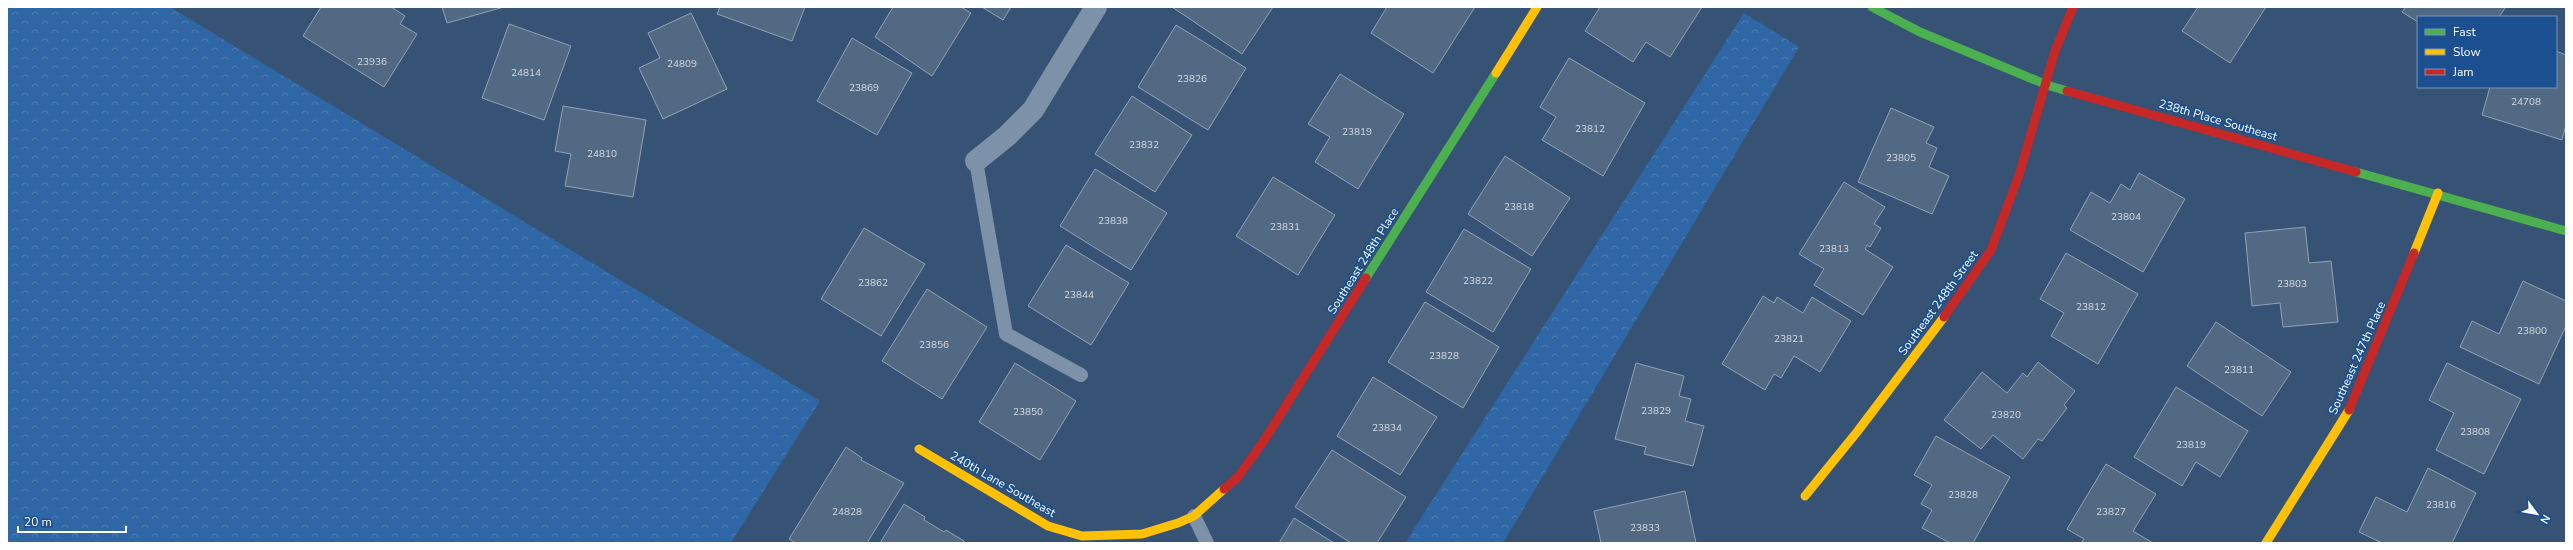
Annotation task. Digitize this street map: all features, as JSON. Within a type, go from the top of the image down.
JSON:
[{"type":"street","points":[[976,161],[1007,136],[1032,110],[1096,7]]},
{"type":"street","name":"Southeast 248th Place","points":[[1194,516],[1238,478],[1265,439],[1537,7]]},
{"type":"street","name":"238th Place Southeast","points":[[1872,7],[1920,32],[2047,85],[2438,193],[2566,231]]},
{"type":"street","name":"Southeast 248th Street","points":[[1805,496],[1857,432],[1952,306],[1991,250],[2019,175],[2047,85],[2055,51],[2073,7]]},
{"type":"street","name":"Southeast 247th Place","points":[[2266,543],[2350,408],[2438,193]]},
{"type":"street","name":"240th Lane Southeast","points":[[919,449],[1048,526],[1082,536],[1142,534],[1194,516]]},
{"type":"lane","points":[[976,161],[1006,334],[1081,375]]},
{"type":"lane","points":[[1194,516],[1207,543]]},
{"type":"green space","points":[[7,7],[170,7],[820,401],[731,543],[7,543]]},
{"type":"green space","points":[[1744,13],[1799,47],[1503,543],[1405,543]]},
{"type":"building","points":[[321,7],[391,7],[405,16],[400,24],[417,34],[384,87],[303,36]]},
{"type":"building","points":[[442,7],[504,7],[447,23]]},
{"type":"building","points":[[720,7],[805,7],[792,41],[717,14]]},
{"type":"building","points":[[893,7],[961,7],[971,13],[932,76],[875,37]]},
{"type":"building","points":[[982,7],[1011,7],[1003,20]]},
{"type":"building","points":[[1172,7],[1273,7],[1242,54]]},
{"type":"building","points":[[1387,7],[1475,7],[1433,73],[1371,33]]},
{"type":"building","points":[[1600,7],[1702,7],[1670,57],[1646,42],[1633,62],[1585,31]]},
{"type":"building","points":[[2198,7],[2266,7],[2230,63],[2182,31]]},
{"type":"building","points":[[2406,7],[2505,8],[2500,16],[2417,16],[2417,21],[2402,12]]},
{"type":"building","points":[[691,13],[727,89],[663,119],[639,68],[660,58],[648,33]]},
{"type":"building","points":[[509,24],[571,46],[544,120],[482,98]]},
{"type":"building","points":[[1176,25],[1246,68],[1208,130],[1138,87]]},
{"type":"building","points":[[852,38],[912,73],[877,135],[817,101]]},
{"type":"building","points":[[2557,51],[2566,55],[2566,125],[2562,140],[2482,115],[2490,88],[2557,88]]},
{"type":"building","points":[[1569,58],[1645,103],[1603,176],[1542,140],[1556,117],[1540,107]]},
{"type":"building","points":[[1340,74],[1404,114],[1358,189],[1315,162],[1330,137],[1308,124]]},
{"type":"building","points":[[1132,96],[1192,135],[1155,192],[1095,154]]},
{"type":"building","points":[[563,106],[646,120],[633,197],[565,186],[571,154],[555,151]]},
{"type":"building","points":[[1891,108],[1934,127],[1926,143],[1937,148],[1929,167],[1949,176],[1932,214],[1858,182]]},
{"type":"building","points":[[1505,156],[1570,198],[1532,256],[1468,214]]},
{"type":"building","points":[[1095,169],[1167,213],[1131,270],[1060,226]]},
{"type":"building","points":[[2139,173],[2185,199],[2143,272],[2070,230],[2091,192],[2110,203],[2121,184],[2130,190]]},
{"type":"building","points":[[1273,177],[1335,215],[1298,275],[1236,236]]},
{"type":"building","points":[[1844,182],[1885,207],[1874,224],[1881,228],[1870,247],[1867,245],[1865,249],[1893,267],[1863,315],[1814,285],[1824,269],[1799,254]]},
{"type":"building","points":[[2305,227],[2309,263],[2331,261],[2338,322],[2283,327],[2280,303],[2252,306],[2245,233]]},
{"type":"building","points":[[864,228],[925,264],[881,336],[821,299]]},
{"type":"building","points":[[1464,229],[1531,269],[1493,332],[1426,292]]},
{"type":"building","points":[[1066,245],[1129,283],[1091,345],[1028,306]]},
{"type":"building","points":[[2066,253],[2138,294],[2098,364],[2051,336],[2064,313],[2040,299]]},
{"type":"building","points":[[2523,281],[2566,301],[2566,326],[2539,384],[2460,347],[2472,321],[2499,334]]},
{"type":"building","points":[[927,289],[987,327],[942,399],[882,361]]},
{"type":"building","points":[[1763,296],[1774,303],[1777,297],[1803,313],[1812,297],[1851,321],[1820,372],[1794,356],[1781,378],[1774,374],[1765,390],[1722,364]]},
{"type":"building","points":[[1425,302],[1499,347],[1463,408],[1388,362]]},
{"type":"building","points":[[2216,322],[2291,372],[2262,416],[2187,366]]},
{"type":"building","points":[[2038,362],[2075,391],[2064,405],[2067,408],[2042,441],[2038,439],[2023,459],[1993,435],[1981,449],[1944,420],[1982,372],[2007,393],[2023,373],[2027,377]]},
{"type":"building","points":[[1015,363],[1076,401],[1040,460],[979,422]]},
{"type":"building","points":[[1636,363],[1684,376],[1679,396],[1691,399],[1685,421],[1704,426],[1693,466],[1644,454],[1646,447],[1615,439]]},
{"type":"building","points":[[2447,363],[2521,399],[2484,474],[2436,450],[2454,413],[2429,400]]},
{"type":"building","points":[[1373,377],[1437,417],[1400,475],[1337,436]]},
{"type":"building","points":[[2176,387],[2248,431],[2220,477],[2196,462],[2182,486],[2134,457]]},
{"type":"building","points":[[1936,436],[2010,477],[1973,543],[1950,543],[1922,528],[1932,510],[1921,504],[1932,485],[1914,475]]},
{"type":"building","points":[[846,447],[862,458],[861,460],[904,483],[867,543],[796,543],[789,539]]},
{"type":"building","points":[[1332,450],[1406,497],[1377,543],[1351,543],[1295,507]]},
{"type":"building","points":[[2106,464],[2156,494],[2133,531],[2153,543],[2081,543],[2084,539],[2067,529]]},
{"type":"building","points":[[2428,468],[2476,493],[2452,543],[2382,543],[2359,532],[2376,497],[2407,512]]},
{"type":"building","points":[[1685,491],[1696,543],[1601,543],[1594,511]]},
{"type":"building","points":[[904,504],[925,517],[924,520],[944,532],[946,530],[964,541],[963,543],[880,543]]},
{"type":"building","points":[[1294,518],[1334,543],[1279,543]]},
{"type":"traffic: fast","points":[[1872,7],[1920,32],[2047,85],[2067,91]]},
{"type":"traffic: fast","points":[[1366,278],[1496,73]]},
{"type":"traffic: fast","points":[[2356,172],[2566,231]]},
{"type":"traffic: slow","points":[[1496,73],[1537,7]]},
{"type":"traffic: slow","points":[[2414,253],[2438,193]]},
{"type":"traffic: slow","points":[[1805,496],[1857,432],[1944,317]]},
{"type":"traffic: slow","points":[[2266,543],[2349,410]]},
{"type":"traffic: slow","points":[[919,449],[1048,526],[1082,536],[1142,534],[1178,523],[1194,516],[1224,489]]},
{"type":"traffic: jam","points":[[1944,317],[1991,250],[2019,175],[2055,51],[2073,7]]},
{"type":"traffic: jam","points":[[2067,91],[2356,172]]},
{"type":"traffic: jam","points":[[2349,410],[2414,253]]},
{"type":"traffic: jam","points":[[1224,489],[1238,477],[1265,439],[1366,278]]}]
